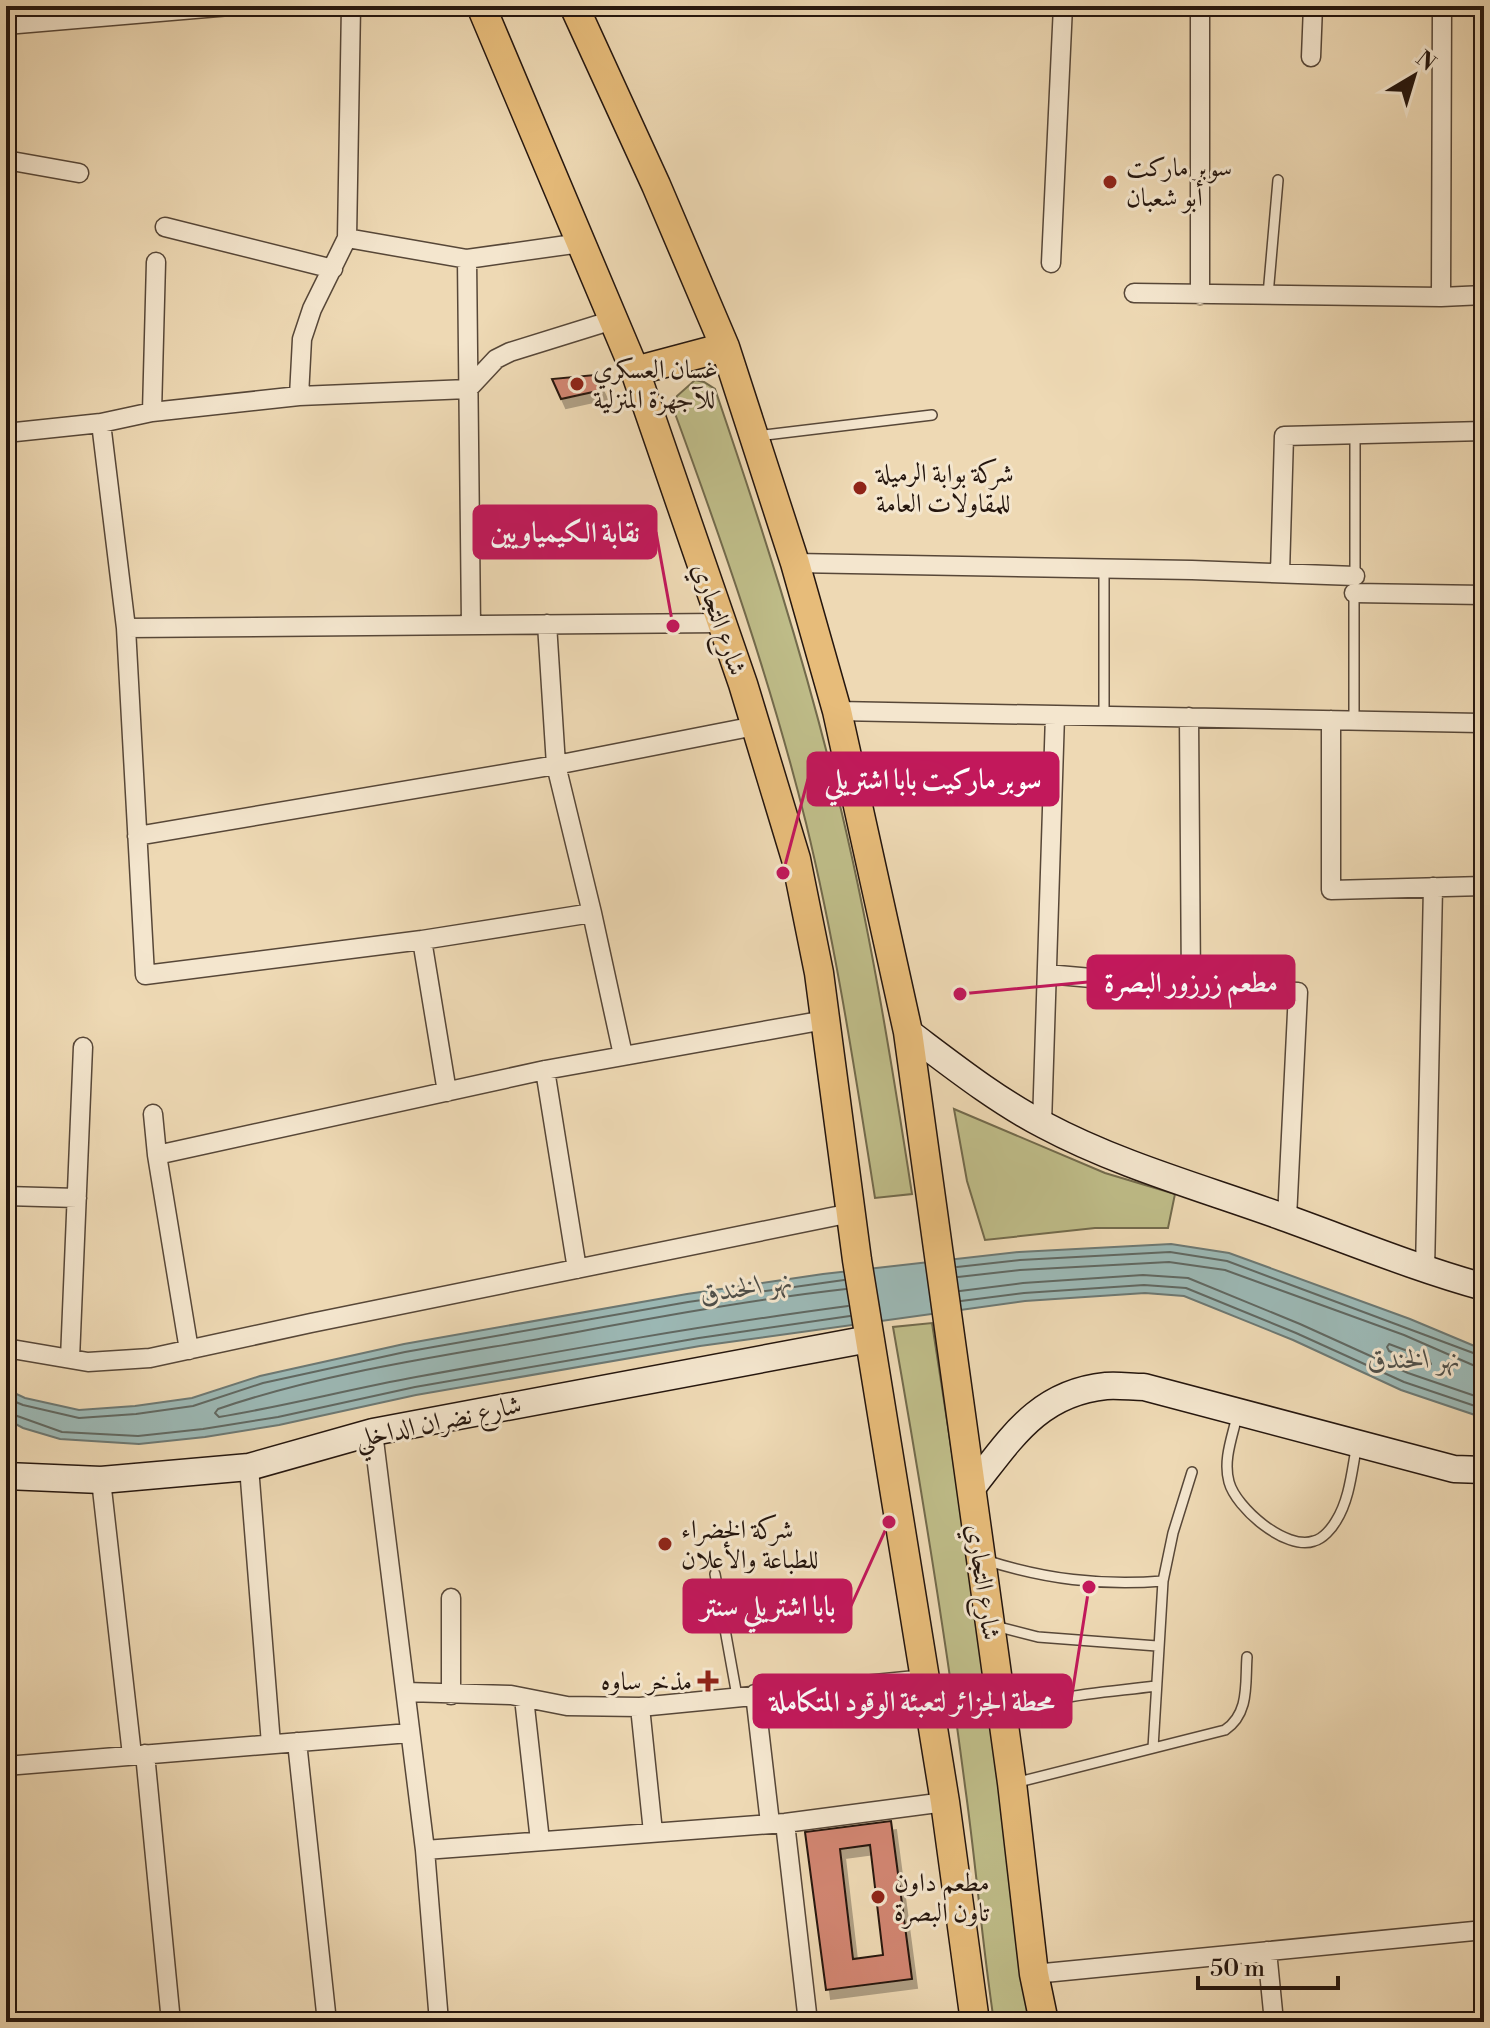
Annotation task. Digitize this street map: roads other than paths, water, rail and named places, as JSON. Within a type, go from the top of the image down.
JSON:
[{"type":"main road","name":"شارع التجاري","points":[[481,6],[635,371],[722,623],[796,859],[819,973],[869,1339]]},
{"type":"main road","points":[[574,6],[656,185],[725,347],[795,563],[837,711],[908,1032],[967,1077],[1042,1124],[1098,1151],[1425,1271],[1484,1287]]},
{"type":"main road","points":[[635,371],[725,347]]},
{"type":"main road","name":"شارع التجاري","points":[[908,1032],[1012,1783],[1034,1974],[1044,2022]]},
{"type":"main road","points":[[869,1339],[926,1679],[975,2022]]},
{"type":"main road","name":"شارع نضران الداخلي","points":[[6,1476],[101,1480],[249,1467],[373,1432],[869,1339]]},
{"type":"main road","points":[[971,1489],[1025,1421],[1070,1395],[1106,1386],[1144,1387],[1454,1469],[1484,1470]]},
{"type":"street","points":[[6,25],[100,11],[230,6]]},
{"type":"street","points":[[299,396],[302,339],[312,309],[347,238],[351,6]]},
{"type":"street","points":[[1051,263],[1063,6]]},
{"type":"street","points":[[1200,6],[1200,295]]},
{"type":"street","points":[[1311,57],[1313,6]]},
{"type":"street","points":[[1441,297],[1442,6]]},
{"type":"street","points":[[6,160],[79,173]]},
{"type":"street","points":[[165,227],[333,269]]},
{"type":"street","points":[[347,238],[467,259],[581,243]]},
{"type":"street","points":[[467,259],[471,625]]},
{"type":"street","points":[[152,412],[156,262]]},
{"type":"street","points":[[1134,293],[1484,295]]},
{"type":"street","points":[[6,433],[101,423],[152,412],[299,396],[468,389],[496,359],[510,352],[613,320]]},
{"type":"street","points":[[101,423],[126,628],[145,975],[422,940],[592,913]]},
{"type":"street","points":[[1280,573],[1284,436],[1484,431]]},
{"type":"street","points":[[795,563],[1280,573],[1354,585],[1484,595]]},
{"type":"street","points":[[126,628],[722,623]]},
{"type":"street","points":[[547,624],[556,765],[623,1055]]},
{"type":"street","points":[[837,711],[1480,723]]},
{"type":"street","points":[[1042,1124],[1055,715]]},
{"type":"street","points":[[1189,717],[1191,987]]},
{"type":"street","points":[[1331,720],[1331,890],[1484,886]]},
{"type":"street","points":[[137,836],[556,765],[755,726]]},
{"type":"street","points":[[1425,1271],[1433,887]]},
{"type":"street","points":[[422,940],[447,1092]]},
{"type":"street","points":[[1047,974],[1191,987],[1298,992],[1287,1218]]},
{"type":"street","points":[[157,1155],[545,1070],[825,1020]]},
{"type":"street","points":[[70,1359],[83,1047]]},
{"type":"street","points":[[545,1070],[577,1269]]},
{"type":"street","points":[[153,1114],[189,1350]]},
{"type":"street","points":[[6,1196],[77,1198]]},
{"type":"street","points":[[6,1348],[88,1362],[150,1358],[851,1213]]},
{"type":"street","points":[[373,1432],[425,1850],[439,2022]]},
{"type":"street","points":[[249,1467],[271,1744]]},
{"type":"street","points":[[101,1480],[171,2022]]},
{"type":"street","points":[[451,1598],[451,1695]]},
{"type":"street","points":[[406,1692],[511,1695],[567,1706],[640,1707],[926,1679]]},
{"type":"street","points":[[746,1695],[777,1823],[808,2022]]},
{"type":"street","points":[[524,1698],[540,1841]]},
{"type":"street","points":[[640,1707],[653,1832]]},
{"type":"street","points":[[6,1766],[409,1733]]},
{"type":"street","points":[[297,1742],[327,2022]]},
{"type":"street","points":[[425,1850],[777,1823],[945,1802]]},
{"type":"street","points":[[1034,1974],[1484,1930]]},
{"type":"street","points":[[1267,1951],[1274,2022]]},
{"type":"lane","points":[[1268,295],[1278,180]]},
{"type":"lane","points":[[753,436],[932,415]]},
{"type":"lane","points":[[1354,720],[1355,434]]},
{"type":"lane","points":[[1480,723],[1484,567]]},
{"type":"lane","points":[[1104,568],[1104,716]]},
{"type":"lane","points":[[1238,1413],[1226,1468],[1230,1486],[1238,1502],[1257,1519],[1279,1535],[1298,1542],[1314,1542],[1326,1534],[1336,1520],[1345,1503],[1357,1444]]},
{"type":"lane","points":[[1153,1748],[1163,1581],[1192,1472]]},
{"type":"lane","points":[[981,1559],[1017,1571],[1065,1580],[1126,1584],[1163,1581]]},
{"type":"lane","points":[[715,1574],[746,1695]]},
{"type":"lane","points":[[990,1624],[1038,1637],[1157,1646]]},
{"type":"lane","points":[[1012,1783],[1225,1730],[1233,1724],[1244,1705],[1247,1657]]},
{"type":"lane","points":[[1004,1724],[1022,1709],[1033,1705],[1155,1686]]},
{"type":"water","name":"نهر الخندق","points":[[1171,1244],[1229,1253],[1410,1319],[1484,1350],[1484,1418],[1401,1390],[1293,1340],[1184,1296],[1145,1293],[1025,1301],[700,1346],[416,1395],[279,1425],[205,1437],[139,1444],[60,1439],[23,1428],[6,1419],[6,1389],[25,1398],[79,1410],[135,1406],[192,1398],[260,1376],[404,1344],[687,1294],[823,1274],[1019,1252]]},
{"type":"place","name":"سوبر ماركت أبو شعبان","points":[[1110,182]]},
{"type":"place","name":"غسان العسكري للآجهزة المنزلية","points":[[577,384]]},
{"type":"place","name":"شركة بوابة الرميلة للمقاولات العامة","points":[[860,488]]},
{"type":"place","name":"نقابة الكيمياويين","points":[[673,626]]},
{"type":"place","name":"سوبر ماركيت بابا اشتريلي","points":[[783,873]]},
{"type":"place","name":"مطعم زرزور البصرة","points":[[960,994]]},
{"type":"place","name":"بابا اشتريلي سنتر","points":[[889,1522]]},
{"type":"place","name":"شركة الخضراء للطباعة والأعلان","points":[[665,1544]]},
{"type":"place","name":"محطة الجزائر لتعبئة الوقود المتكاملة","points":[[1089,1587]]},
{"type":"place","name":"مذخر ساوه","points":[[708,1681]]},
{"type":"place","name":"مطعم داون تاون البصرة","points":[[878,1897]]}]
